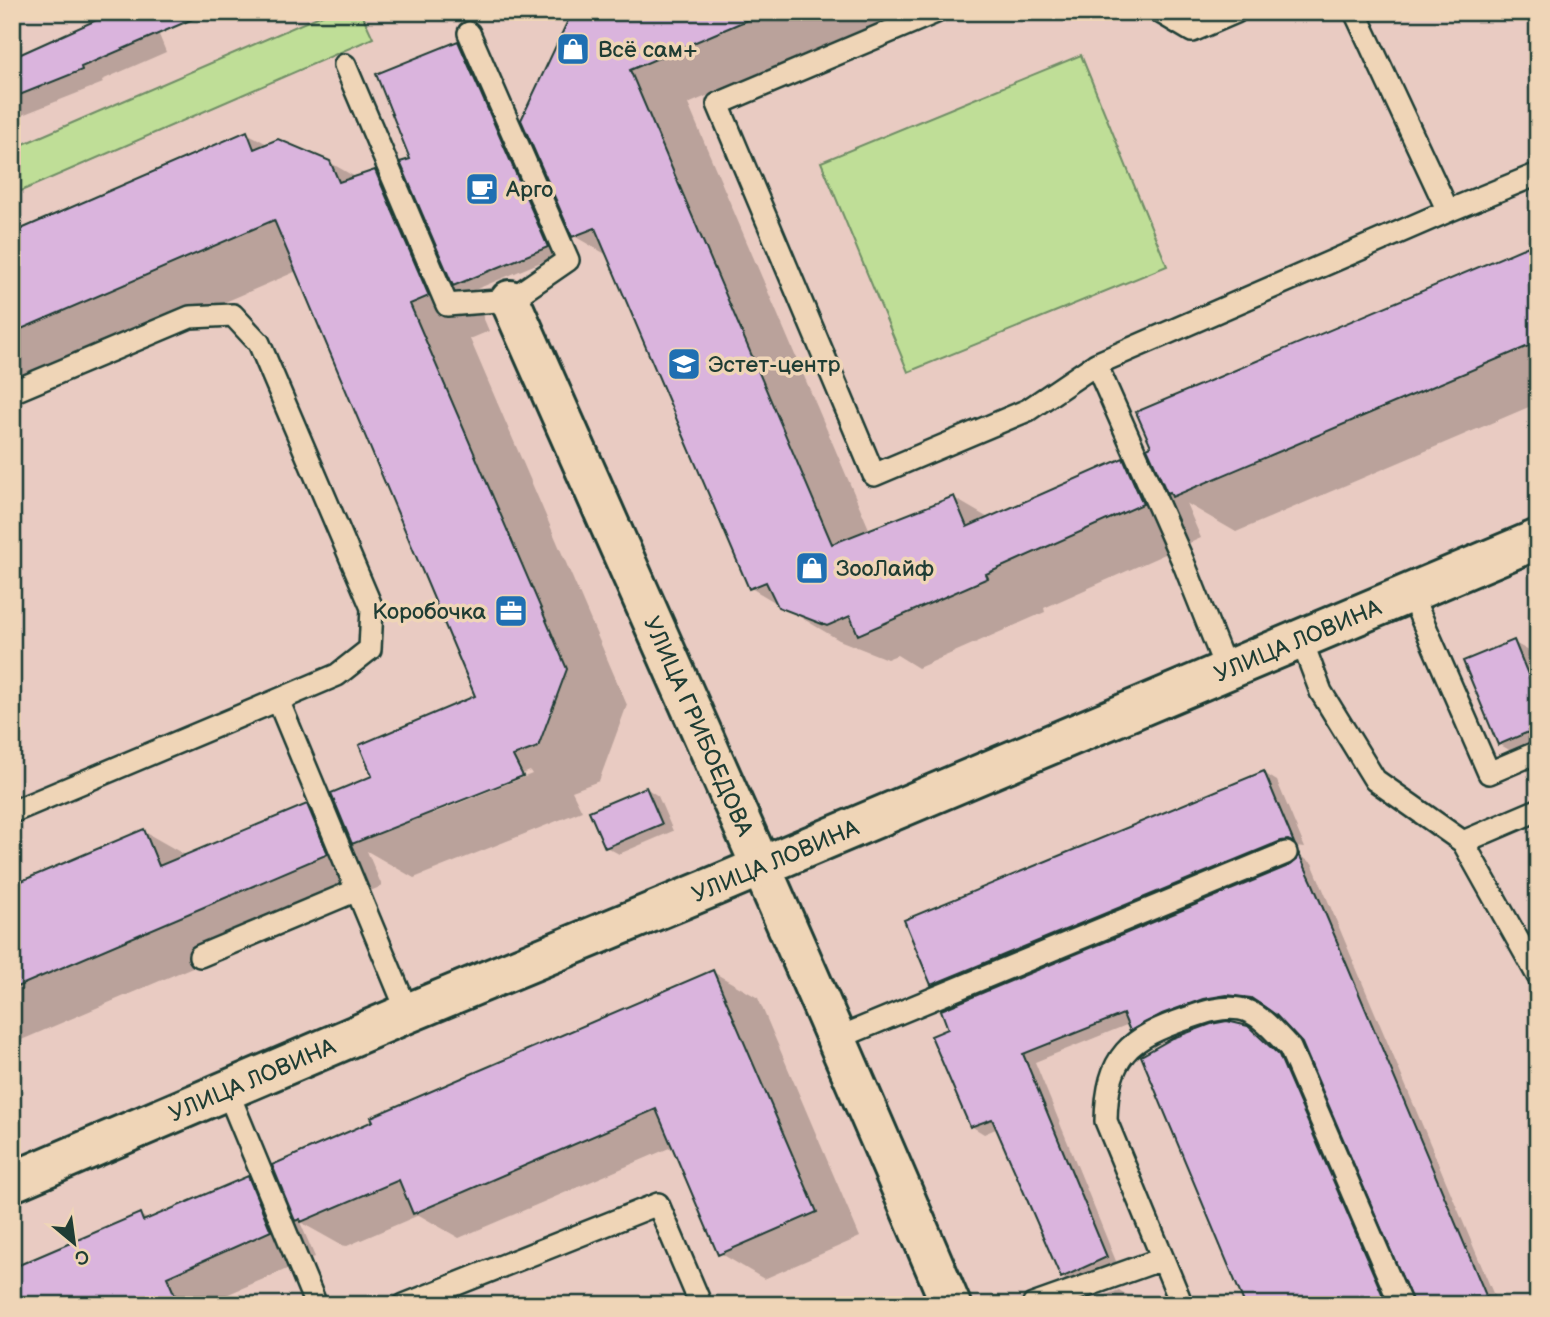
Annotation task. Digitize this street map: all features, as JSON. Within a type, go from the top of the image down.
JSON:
[{"type":"street","name":"УЛИЦА ГРИБОЕДОВА","points":[[510,300],[838,1038],[951,1305]]},
{"type":"street","name":"УЛИЦА ЛОВИНА","points":[[12,1182],[1538,539]]},
{"type":"lane","points":[[936,12],[718,104],[874,475],[1028,410],[1096,364],[1538,174]]},
{"type":"lane","points":[[1160,12],[1192,31],[1236,12]]},
{"type":"lane","points":[[1355,12],[1448,211]]},
{"type":"lane","points":[[345,65],[447,305],[510,300],[568,260],[469,33]]},
{"type":"lane","points":[[12,392],[190,317],[233,316],[259,343],[372,608],[370,649],[337,675],[12,812]]},
{"type":"lane","points":[[1096,364],[1227,669]]},
{"type":"lane","points":[[1410,592],[1489,773],[1538,752]]},
{"type":"lane","points":[[1301,639],[1321,692],[1375,780],[1463,842],[1538,976]]},
{"type":"lane","points":[[278,699],[408,1013]]},
{"type":"lane","points":[[1463,842],[1538,810]]},
{"type":"lane","points":[[838,1038],[1286,852]]},
{"type":"lane","points":[[200,956],[357,890]]},
{"type":"lane","points":[[1182,1305],[1106,1121],[1107,1094],[1114,1068],[1132,1043],[1161,1027],[1215,1008],[1242,1009],[1263,1021],[1290,1048],[1401,1305]]},
{"type":"lane","points":[[227,1090],[316,1305]]},
{"type":"lane","points":[[404,1305],[657,1204],[701,1305]]},
{"type":"lane","points":[[1033,1305],[1162,1259]]},
{"type":"green space","points":[[329,12],[361,12],[373,38],[12,195],[12,149]]},
{"type":"green space","points":[[1081,55],[1167,266],[908,372],[821,162]]},
{"type":"building","points":[[114,12],[209,12],[81,67],[82,70],[12,98],[12,58]]},
{"type":"building","points":[[572,12],[766,12],[630,70],[832,544],[954,496],[967,527],[1123,458],[1143,504],[986,574],[988,578],[858,635],[850,616],[827,626],[778,607],[766,582],[749,589],[595,228],[572,237],[521,120]]},
{"type":"building","points":[[458,41],[548,247],[453,286],[400,162],[410,159],[376,74]]},
{"type":"building","points":[[247,131],[254,149],[278,139],[330,161],[339,182],[375,170],[429,296],[410,304],[567,669],[538,747],[513,756],[523,776],[352,844],[331,793],[372,776],[359,745],[475,696],[274,220],[12,333],[12,233]]},
{"type":"building","points":[[1538,242],[1538,342],[1172,497],[1170,492],[1167,493],[1147,448],[1151,446],[1136,412]]},
{"type":"building","points":[[1514,640],[1538,699],[1538,728],[1498,745],[1463,661]]},
{"type":"building","points":[[1264,771],[1294,843],[1281,841],[931,985],[904,920]]},
{"type":"building","points":[[646,787],[662,824],[605,848],[589,811]]},
{"type":"building","points":[[307,804],[328,854],[12,989],[12,885],[144,829],[159,866]]},
{"type":"building","points":[[1299,854],[1490,1305],[1414,1305],[1302,1043],[1276,1015],[1251,998],[1227,995],[1203,999],[1162,1014],[1130,1031],[1123,1014],[1023,1054],[1107,1257],[1061,1278],[992,1119],[970,1127],[931,1036],[948,1029],[941,1010],[1291,865]]},
{"type":"building","points":[[713,970],[817,1212],[718,1255],[656,1109],[413,1214],[399,1180],[301,1222],[300,1219],[295,1221],[272,1165],[373,1121],[371,1117]]},
{"type":"building","points":[[1227,1021],[1248,1026],[1279,1055],[1387,1305],[1245,1305],[1141,1056],[1173,1038]]},
{"type":"building","points":[[248,1176],[271,1231],[167,1277],[179,1305],[12,1305],[12,1268],[140,1213],[143,1221]]},
{"type":"place","name":"Всё сам+","points":[[573,49]]},
{"type":"place","name":"Арго","points":[[482,189]]},
{"type":"place","name":"Эстет-центр","points":[[684,364]]},
{"type":"place","name":"ЗооЛайф","points":[[812,568]]},
{"type":"place","name":"Коробочка","points":[[511,611]]}]
